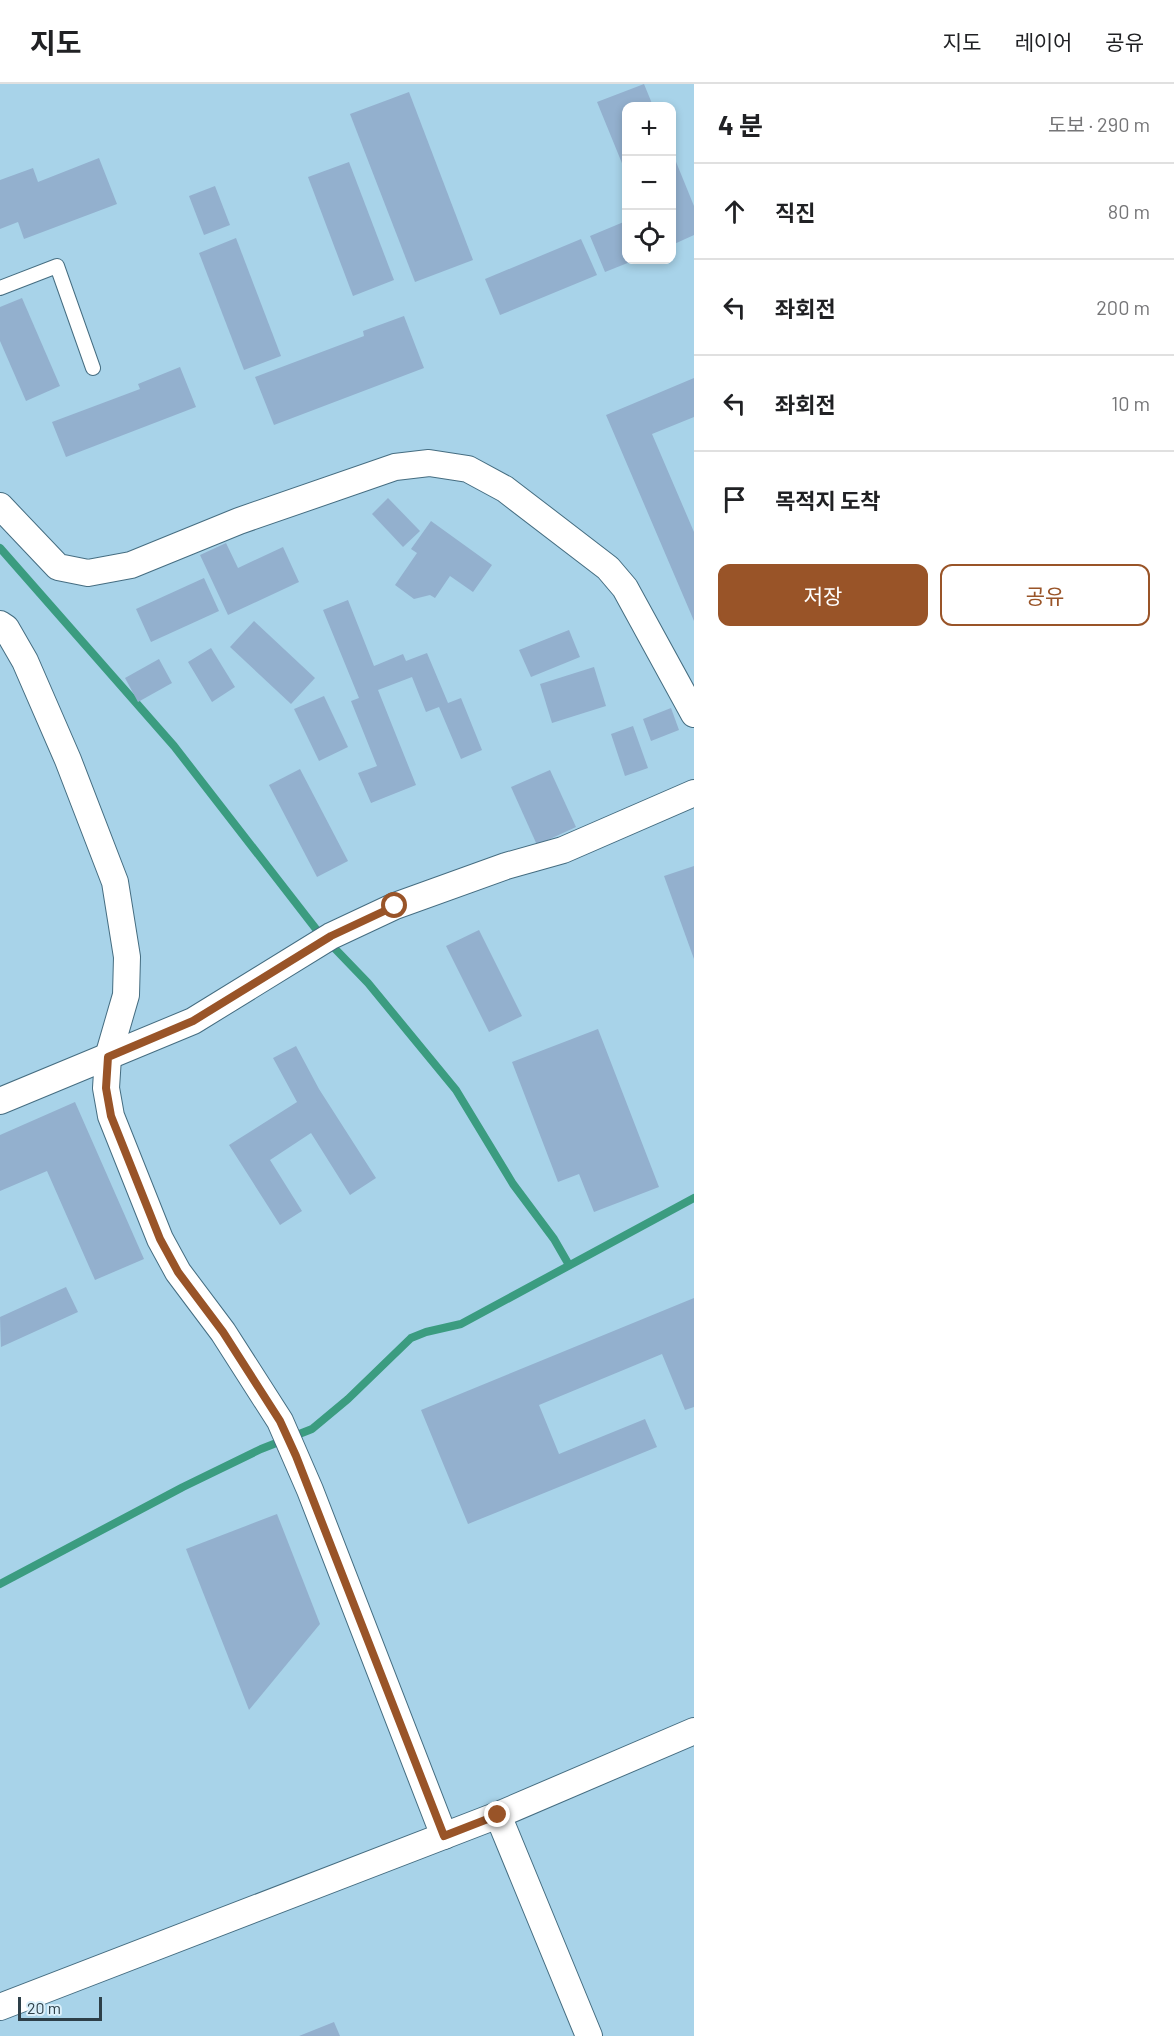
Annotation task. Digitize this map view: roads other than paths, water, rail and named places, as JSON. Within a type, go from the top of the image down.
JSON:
[{"type":"street","points":[[0,506],[58,567],[88,573],[131,565],[239,521],[395,467],[429,463],[468,469],[505,489],[608,568],[625,588],[694,714]]},
{"type":"street","points":[[0,624],[6,628],[35,683],[68,759],[115,882],[127,957],[126,995],[108,1057],[106,1088],[111,1116],[160,1239],[178,1272],[223,1332],[280,1421],[296,1456],[444,1836]]},
{"type":"street","points":[[0,1101],[193,1021],[325,941],[395,906],[506,866],[563,850],[694,793]]},
{"type":"street","points":[[0,2007],[498,1815],[694,1731]]},
{"type":"street","points":[[498,1815],[589,2036]]},
{"type":"lane","points":[[0,288],[57,266],[93,368]]},
{"type":"waterway","points":[[0,548],[174,746],[316,929],[368,983],[456,1090],[513,1184],[554,1239],[569,1265]]},
{"type":"waterway","points":[[0,1584],[183,1487],[261,1449],[312,1429],[348,1399],[411,1338],[461,1324],[694,1198]]}]
